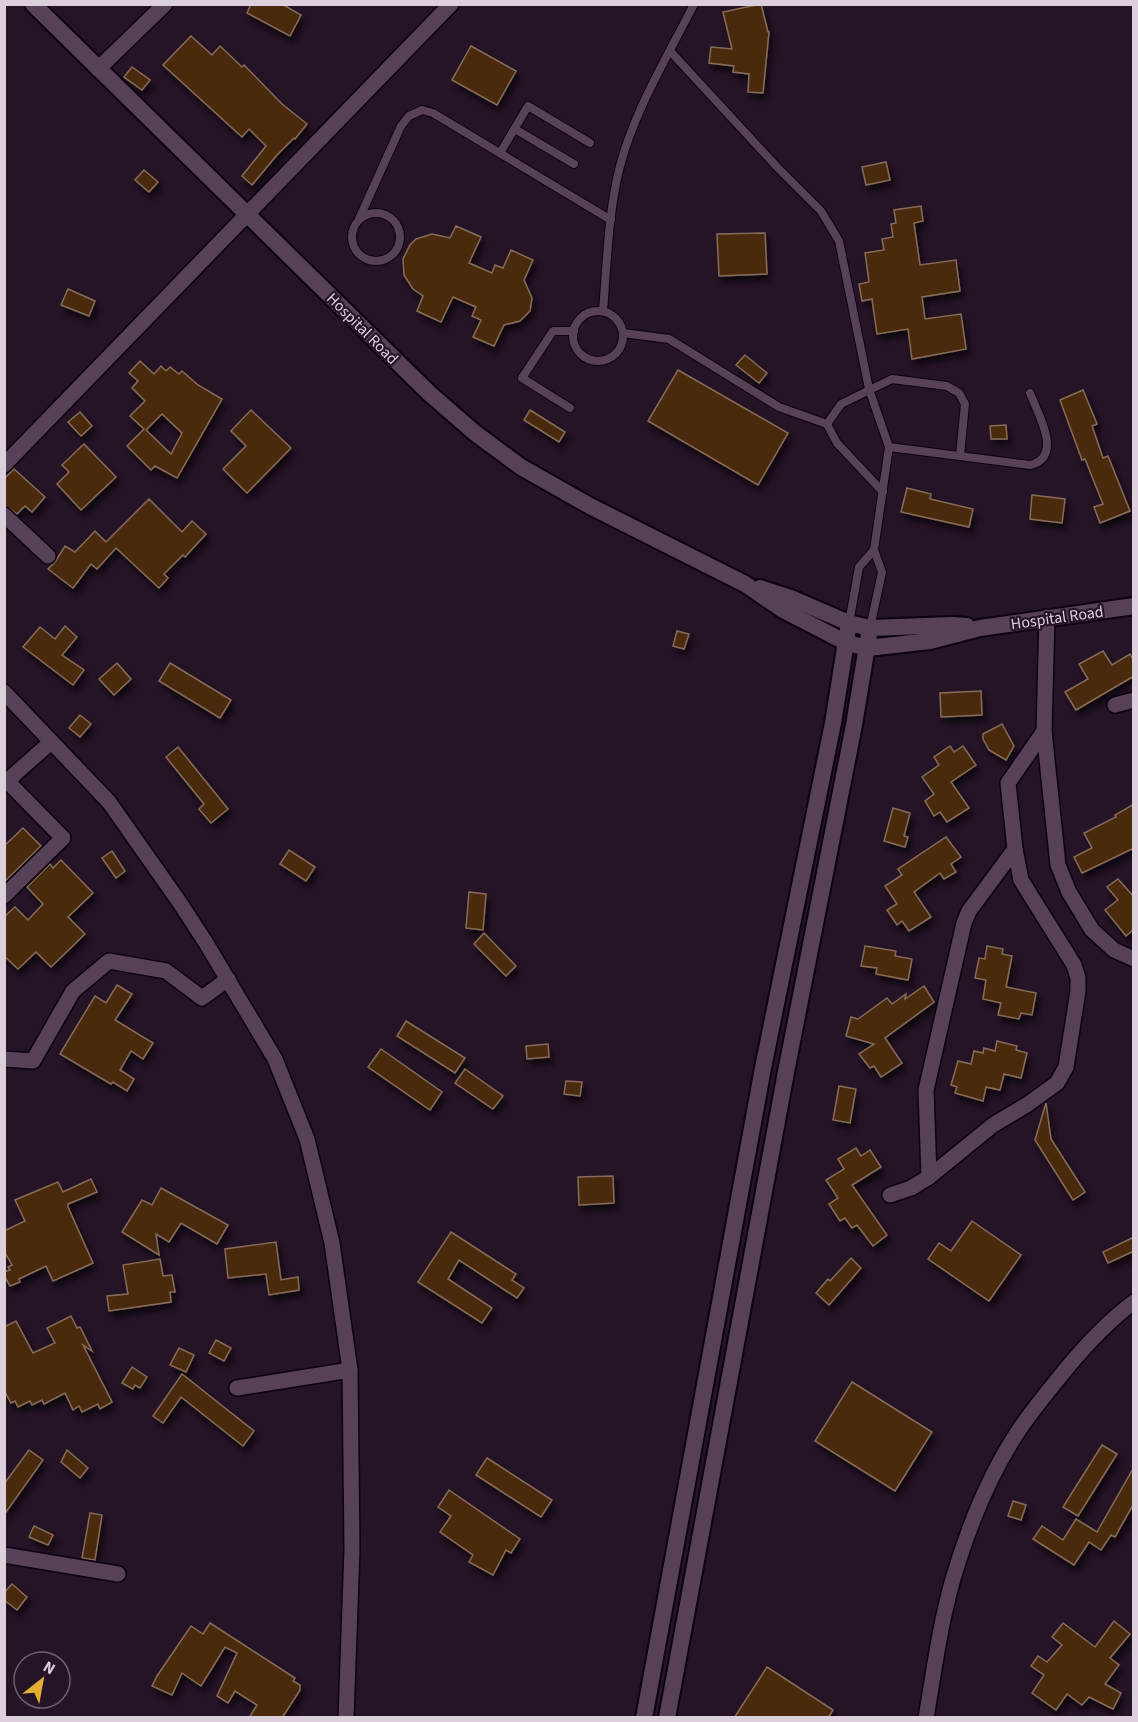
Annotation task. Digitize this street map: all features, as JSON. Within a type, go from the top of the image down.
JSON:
[{"type":"street","name":"Hospital Road","points":[[33,4],[429,393],[475,433],[521,467],[570,495],[745,584]]},
{"type":"street","points":[[99,69],[165,4]]},
{"type":"street","points":[[4,465],[249,216],[451,4]]},
{"type":"street","points":[[4,515],[48,556]]},
{"type":"street","points":[[745,584],[791,598],[849,623],[870,628],[952,625],[980,628]]},
{"type":"street","points":[[745,584],[783,610],[847,643],[868,648],[930,641],[980,628]]},
{"type":"street","name":"Hospital Road","points":[[980,628],[1134,606]]},
{"type":"street","points":[[1047,617],[1044,731],[1058,865],[1069,892],[1092,930],[1114,950],[1134,959]]},
{"type":"street","points":[[644,1718],[764,1068],[833,723],[849,623]]},
{"type":"street","points":[[667,1718],[786,1072],[854,725],[870,628]]},
{"type":"street","points":[[4,692],[109,802],[180,903],[275,1059],[307,1139],[332,1243],[350,1370],[352,1549],[346,1718]]},
{"type":"street","points":[[1115,705],[1134,700]]},
{"type":"street","points":[[833,723],[854,725]]},
{"type":"street","points":[[890,1195],[911,1188],[928,1177],[993,1125],[1057,1083],[1066,1067],[1078,978],[1074,965],[1021,880],[1015,849],[1008,783],[1044,731]]},
{"type":"street","points":[[4,896],[63,838],[6,784],[51,742]]},
{"type":"street","points":[[928,1177],[926,1090],[964,922],[969,911],[1015,849]]},
{"type":"street","points":[[4,1059],[33,1061],[73,991],[109,962],[166,971],[202,998],[228,979]]},
{"type":"street","points":[[764,1068],[786,1072]]},
{"type":"street","points":[[926,1718],[953,1579],[972,1524],[992,1479],[1020,1428],[1049,1390],[1103,1329],[1134,1302]]},
{"type":"street","points":[[237,1388],[350,1370]]},
{"type":"street","points":[[699,1414],[721,1418]]},
{"type":"street","points":[[4,1556],[118,1574]]},
{"type":"lane","points":[[603,311],[617,179],[626,149],[647,98],[694,4]]},
{"type":"lane","points":[[670,51],[821,211],[834,230],[842,253],[869,389],[889,447],[874,550],[882,572],[870,628]]},
{"type":"lane","points":[[500,153],[528,106],[590,143]]},
{"type":"lane","points":[[359,219],[375,213],[390,218],[396,224],[400,240],[393,254],[386,259],[369,260],[356,250],[352,234],[401,126],[409,116],[417,111],[427,110],[611,220]]},
{"type":"lane","points":[[515,129],[574,164]]},
{"type":"lane","points":[[603,311],[617,319],[623,333],[621,348],[602,361],[593,360],[580,353],[576,346],[574,331],[576,323],[588,313],[603,311]]},
{"type":"lane","points":[[570,408],[522,378],[553,331],[574,331]]},
{"type":"lane","points":[[623,333],[669,339],[779,406],[827,424],[837,443],[883,492]]},
{"type":"lane","points":[[827,424],[841,404],[892,379],[947,386],[956,390],[965,404],[960,455]]},
{"type":"lane","points":[[889,447],[1030,465],[1040,462],[1047,453],[1048,441],[1030,393]]},
{"type":"lane","points":[[849,623],[859,567],[874,550]]},
{"type":"building","points":[[251,4],[282,4],[301,15],[290,36],[247,13]]},
{"type":"building","points":[[761,4],[769,32],[763,93],[748,92],[749,74],[733,72],[734,66],[709,63],[711,47],[732,49],[723,12]]},
{"type":"building","points":[[191,36],[212,55],[220,46],[242,67],[244,65],[282,104],[307,124],[252,185],[242,176],[266,146],[249,129],[242,137],[163,65]]},
{"type":"building","points":[[471,46],[516,71],[497,105],[452,80]]},
{"type":"building","points":[[132,67],[150,80],[142,90],[124,77]]},
{"type":"building","points":[[886,162],[890,180],[866,185],[862,167]]},
{"type":"building","points":[[144,170],[158,182],[149,192],[135,180]]},
{"type":"building","points":[[921,206],[923,221],[914,223],[920,265],[956,260],[960,291],[922,297],[925,319],[961,314],[966,349],[912,359],[908,329],[877,334],[872,299],[862,301],[859,284],[869,282],[865,253],[884,250],[882,239],[893,237],[891,224],[896,223],[894,210]]},
{"type":"building","points":[[456,226],[481,237],[469,263],[492,273],[495,265],[503,268],[511,250],[533,260],[524,280],[532,298],[530,311],[520,321],[504,325],[494,346],[473,337],[481,320],[472,316],[476,307],[453,297],[441,322],[417,311],[423,296],[413,289],[404,275],[403,259],[416,239],[432,234],[450,238]]},
{"type":"building","points":[[765,233],[767,274],[719,276],[717,234]]},
{"type":"building","points":[[68,289],[95,301],[89,316],[61,305]]},
{"type":"building","points":[[745,355],[767,373],[759,383],[736,365]]},
{"type":"building","points":[[140,361],[154,374],[161,366],[166,371],[170,367],[179,374],[182,371],[198,385],[222,399],[177,478],[155,466],[151,470],[127,446],[144,429],[130,416],[145,401],[132,388],[138,381],[129,373]],"holes":[[[162,414],[182,433],[171,454],[146,430]]]},
{"type":"building","points":[[678,370],[788,433],[758,485],[648,421]]},
{"type":"building","points":[[1083,390],[1097,424],[1092,426],[1103,458],[1108,456],[1130,511],[1100,523],[1094,507],[1103,504],[1085,459],[1082,460],[1060,400]]},
{"type":"building","points":[[251,410],[291,448],[247,493],[223,469],[246,446],[231,431]]},
{"type":"building","points":[[530,410],[565,432],[559,442],[524,420]]},
{"type":"building","points":[[80,412],[92,426],[81,436],[68,422]]},
{"type":"building","points":[[1006,425],[1007,439],[991,439],[990,426]]},
{"type":"building","points":[[84,444],[116,477],[81,510],[57,484],[69,472],[62,465]]},
{"type":"building","points":[[14,469],[45,497],[32,512],[25,506],[17,514],[4,505],[4,479]]},
{"type":"building","points":[[907,488],[931,494],[930,499],[973,509],[969,527],[901,512]]},
{"type":"building","points":[[1032,495],[1065,499],[1062,523],[1030,519]]},
{"type":"building","points":[[149,499],[182,532],[192,521],[206,534],[185,557],[183,555],[164,574],[168,578],[159,588],[116,548],[97,569],[91,564],[73,588],[48,569],[65,546],[75,552],[95,531],[106,542]]},
{"type":"building","points":[[65,626],[77,637],[62,655],[84,670],[73,685],[23,647],[40,627],[55,639]]},
{"type":"building","points":[[677,631],[689,634],[684,649],[673,646]]},
{"type":"building","points":[[1103,651],[1112,665],[1130,654],[1134,661],[1134,676],[1076,710],[1065,692],[1088,679],[1079,664]]},
{"type":"building","points":[[117,663],[131,679],[114,695],[99,679]]},
{"type":"building","points":[[170,663],[231,700],[220,718],[159,681]]},
{"type":"building","points":[[981,691],[982,715],[941,717],[940,693]]},
{"type":"building","points":[[80,715],[91,724],[80,737],[69,728]]},
{"type":"building","points":[[1002,724],[1014,746],[1006,760],[989,750],[983,739],[983,734]]},
{"type":"building","points":[[950,746],[954,752],[963,746],[976,765],[951,782],[969,808],[947,822],[940,812],[934,816],[925,801],[934,794],[922,777],[939,765],[934,757]]},
{"type":"building","points":[[178,747],[228,809],[211,823],[199,809],[204,804],[166,757]]},
{"type":"building","points":[[1134,804],[1134,848],[1082,873],[1074,857],[1092,848],[1084,833],[1116,817],[1115,815]]},
{"type":"building","points":[[893,808],[910,813],[904,836],[908,837],[905,847],[884,841]]},
{"type":"building","points":[[23,828],[41,846],[4,882],[4,846]]},
{"type":"building","points":[[946,837],[961,857],[951,864],[956,872],[944,879],[940,873],[914,892],[931,917],[909,931],[902,921],[897,925],[887,910],[897,904],[885,886],[902,875],[898,869]]},
{"type":"building","points":[[289,850],[315,867],[306,881],[280,864]]},
{"type":"building","points":[[112,851],[125,871],[116,878],[102,858]]},
{"type":"building","points":[[61,860],[93,893],[68,917],[85,934],[51,967],[36,952],[18,969],[4,956],[4,917],[15,907],[28,920],[43,904],[27,887],[50,864],[53,868]]},
{"type":"building","points":[[1118,879],[1134,897],[1134,929],[1126,936],[1105,910],[1118,900],[1107,887]]},
{"type":"building","points":[[469,892],[486,894],[483,930],[466,928]]},
{"type":"building","points":[[484,933],[516,966],[506,976],[474,944]]},
{"type":"building","points":[[865,946],[896,951],[895,956],[912,959],[908,980],[876,974],[877,968],[861,966]]},
{"type":"building","points":[[987,946],[1003,949],[1002,954],[1012,956],[1006,987],[1036,993],[1032,1015],[1021,1013],[1019,1019],[998,1015],[1001,1003],[983,999],[986,980],[975,978],[979,958],[985,959]]},
{"type":"building","points":[[117,985],[132,994],[115,1020],[153,1043],[143,1059],[131,1051],[120,1070],[134,1079],[127,1091],[60,1054],[95,996],[106,1003]]},
{"type":"building","points":[[924,986],[934,1002],[885,1038],[902,1063],[881,1077],[874,1066],[870,1068],[859,1054],[874,1044],[846,1036],[851,1017],[858,1019],[887,998],[892,1004],[906,994],[905,999]]},
{"type":"building","points":[[406,1021],[465,1058],[455,1073],[397,1036]]},
{"type":"building","points":[[997,1041],[1017,1046],[1016,1050],[1027,1053],[1021,1078],[1004,1074],[1000,1090],[986,1087],[983,1101],[955,1093],[957,1087],[951,1085],[958,1061],[971,1064],[974,1051],[983,1053],[984,1048],[995,1051]]},
{"type":"building","points":[[548,1044],[549,1057],[527,1059],[526,1046]]},
{"type":"building","points":[[381,1049],[442,1092],[430,1110],[368,1067]]},
{"type":"building","points":[[465,1069],[503,1096],[493,1109],[455,1083]]},
{"type":"building","points":[[566,1081],[582,1082],[580,1096],[564,1094]]},
{"type":"building","points":[[839,1086],[856,1089],[850,1123],[833,1120]]},
{"type":"building","points":[[1046,1103],[1051,1139],[1085,1192],[1073,1200],[1035,1140]]},
{"type":"building","points":[[856,1148],[861,1156],[870,1150],[881,1167],[852,1185],[887,1235],[873,1246],[857,1225],[852,1228],[845,1218],[840,1221],[829,1204],[838,1198],[826,1180],[844,1169],[838,1159]]},
{"type":"building","points":[[613,1176],[614,1203],[579,1205],[578,1177]]},
{"type":"building","points":[[91,1179],[97,1192],[68,1204],[68,1207],[93,1263],[53,1281],[46,1266],[10,1286],[4,1275],[4,1272],[10,1270],[8,1267],[12,1265],[4,1251],[4,1231],[25,1221],[15,1200],[58,1182],[63,1192]]},
{"type":"building","points":[[161,1188],[228,1225],[217,1244],[181,1223],[169,1242],[156,1234],[159,1255],[122,1232],[142,1200],[152,1205]]},
{"type":"building","points":[[972,1221],[1021,1255],[989,1301],[928,1259],[939,1243],[951,1251]]},
{"type":"building","points":[[451,1232],[516,1274],[512,1280],[524,1288],[517,1298],[459,1260],[448,1279],[492,1308],[482,1323],[418,1282]]},
{"type":"building","points":[[1134,1237],[1134,1251],[1108,1263],[1103,1252]]},
{"type":"building","points":[[276,1242],[281,1280],[298,1277],[299,1290],[269,1295],[266,1274],[228,1278],[225,1249]]},
{"type":"building","points":[[851,1258],[861,1268],[829,1305],[816,1293]]},
{"type":"building","points":[[160,1259],[163,1276],[172,1275],[175,1292],[170,1292],[171,1302],[109,1311],[107,1296],[128,1294],[123,1265]]},
{"type":"building","points":[[71,1316],[77,1328],[80,1327],[92,1351],[83,1345],[112,1402],[100,1409],[98,1404],[82,1412],[79,1406],[73,1410],[65,1393],[44,1404],[42,1400],[32,1405],[30,1401],[18,1407],[15,1401],[11,1403],[4,1390],[4,1327],[16,1321],[33,1353],[55,1343],[47,1328]]},
{"type":"building","points":[[216,1340],[231,1348],[224,1361],[209,1353]]},
{"type":"building","points":[[179,1348],[194,1355],[186,1372],[170,1365]]},
{"type":"building","points":[[132,1367],[147,1377],[140,1388],[135,1385],[133,1389],[122,1383]]},
{"type":"building","points":[[182,1374],[254,1431],[243,1446],[181,1397],[163,1423],[153,1416]]},
{"type":"building","points":[[852,1382],[932,1432],[895,1491],[815,1441]]},
{"type":"building","points":[[1102,1445],[1117,1454],[1078,1516],[1063,1507]]},
{"type":"building","points":[[29,1450],[43,1460],[4,1515],[4,1484]]},
{"type":"building","points":[[67,1450],[88,1468],[80,1478],[61,1462]]},
{"type":"building","points":[[487,1458],[552,1500],[541,1517],[476,1475]]},
{"type":"building","points":[[1134,1467],[1134,1503],[1115,1537],[1111,1535],[1101,1550],[1089,1542],[1074,1565],[1033,1539],[1042,1526],[1063,1540],[1076,1519],[1097,1532]]},
{"type":"building","points":[[449,1490],[520,1539],[511,1553],[506,1550],[493,1575],[469,1562],[473,1555],[440,1532],[451,1516],[438,1507]]},
{"type":"building","points":[[1013,1501],[1026,1505],[1021,1520],[1008,1516]]},
{"type":"building","points":[[90,1513],[102,1515],[95,1560],[82,1558]]},
{"type":"building","points":[[34,1526],[53,1535],[48,1545],[29,1537]]},
{"type":"building","points":[[12,1584],[27,1597],[17,1610],[4,1600],[4,1593]]},
{"type":"building","points":[[1114,1621],[1130,1634],[1110,1658],[1119,1665],[1105,1684],[1121,1693],[1113,1709],[1089,1697],[1082,1705],[1067,1694],[1056,1710],[1032,1693],[1044,1675],[1031,1666],[1038,1656],[1047,1662],[1062,1645],[1052,1637],[1063,1623],[1095,1647]]},
{"type":"building","points":[[210,1623],[295,1678],[293,1681],[300,1685],[300,1690],[282,1718],[249,1718],[257,1705],[235,1691],[228,1703],[217,1696],[237,1653],[225,1647],[201,1686],[182,1673],[172,1695],[152,1686],[191,1626],[203,1634]]},
{"type":"building","points":[[767,1667],[833,1710],[828,1718],[734,1718]]}]
